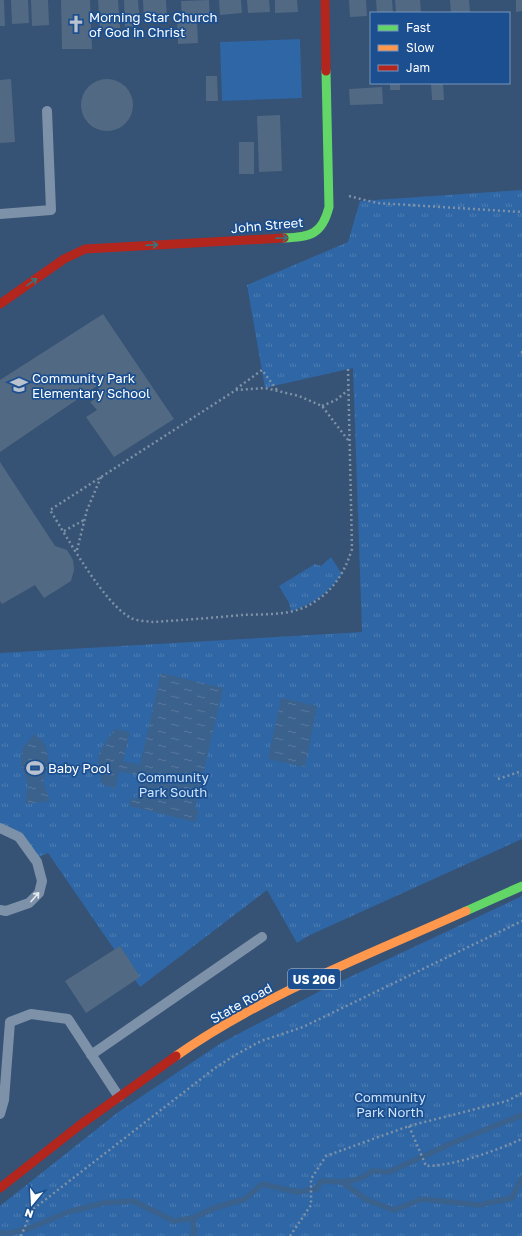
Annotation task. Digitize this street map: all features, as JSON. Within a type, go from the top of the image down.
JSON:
[{"type":"main road","name":"John Street","points":[[0,304],[64,259],[85,249],[306,236],[321,228],[327,218],[329,207],[325,0]]},
{"type":"main road","name":"State Road","points":[[0,1188],[80,1125],[119,1097],[189,1048],[254,1009],[304,984],[522,886]]},
{"type":"lane","points":[[0,214],[52,210],[47,111]]},
{"type":"lane","points":[[0,828],[19,837],[37,862],[42,881],[39,893],[29,903],[6,910],[0,910]]},
{"type":"lane","points":[[91,1055],[262,937]]},
{"type":"lane","points":[[0,1114],[4,1100],[10,1022],[31,1014],[68,1019],[119,1097]]},
{"type":"path","points":[[329,190],[377,203],[522,212]]},
{"type":"path","points":[[348,369],[350,433],[348,440]]},
{"type":"path","points":[[231,393],[262,370],[277,391]]},
{"type":"path","points":[[265,388],[277,391],[299,396],[322,406],[348,440],[351,451],[352,549],[345,570],[327,593],[310,605],[287,612],[153,622],[132,619],[118,609],[104,594],[50,510],[236,390],[265,388]]},
{"type":"path","points":[[322,406],[336,400],[349,390]]},
{"type":"path","points":[[76,551],[84,520],[101,477]]},
{"type":"path","points":[[64,532],[84,520]]},
{"type":"path","points":[[498,779],[522,771]]},
{"type":"path","points":[[21,1236],[32,1210],[220,1064],[261,1041],[303,1027],[522,921]]},
{"type":"path","points":[[290,1236],[311,1205],[311,1179],[326,1156],[410,1126],[507,1101],[522,1093]]},
{"type":"path","points":[[410,1126],[415,1143],[426,1166],[443,1166],[500,1148],[522,1139]]},
{"type":"green space","points":[[300,39],[302,98],[222,101],[220,42]]},
{"type":"green space","name":"Community Park South","points":[[522,190],[522,839],[310,935],[297,943],[267,890],[140,987],[48,853],[34,859],[15,837],[0,830],[0,653],[362,632],[353,368],[265,388],[247,285],[348,242],[360,201]]},
{"type":"green space","points":[[331,557],[342,574],[320,597],[307,605],[291,611],[289,603],[279,586],[315,564],[321,566]]},
{"type":"green space","name":"Community Park North","points":[[522,896],[522,1236],[0,1236],[0,1206],[117,1113],[221,1043],[320,991]]},
{"type":"water","points":[[161,673],[223,688],[195,809],[199,811],[195,822],[129,806],[131,798],[136,800],[141,776],[119,771],[115,789],[102,784],[98,760],[99,755],[104,744],[115,729],[130,732],[123,761],[140,765]]},
{"type":"water","points":[[281,698],[317,706],[305,767],[268,759]]},
{"type":"water","name":"Baby Pool","points":[[34,734],[45,744],[49,761],[43,782],[50,801],[25,804],[28,784],[21,766],[22,749]]},
{"type":"building","points":[[0,0],[4,0],[5,26],[0,26]]},
{"type":"building","points":[[11,0],[28,0],[29,23],[12,24]]},
{"type":"building","points":[[31,0],[48,0],[49,25],[32,26]]},
{"type":"building","name":"Morning Star Church of God in Christ","points":[[61,0],[90,0],[92,49],[62,49]]},
{"type":"building","points":[[98,0],[118,0],[120,28],[100,29]]},
{"type":"building","points":[[124,0],[138,0],[140,26],[125,27]]},
{"type":"building","points":[[143,0],[166,0],[167,20],[144,21]]},
{"type":"building","points":[[209,0],[210,21],[197,22],[198,43],[178,44],[177,21],[182,20],[181,1]]},
{"type":"building","points":[[219,0],[241,0],[242,13],[220,15]]},
{"type":"building","points":[[247,0],[269,0],[270,12],[248,13]]},
{"type":"building","points":[[275,0],[297,0],[298,12],[275,13]]},
{"type":"building","points":[[349,0],[366,0],[367,16],[350,17]]},
{"type":"building","points":[[376,0],[392,0],[393,12],[377,12]]},
{"type":"building","points":[[395,0],[420,0],[421,12],[396,12]]},
{"type":"building","points":[[450,0],[469,0],[470,12],[451,12]]},
{"type":"building","points":[[516,0],[522,0],[522,11],[516,12]]},
{"type":"building","points":[[206,76],[217,76],[218,101],[206,101]]},
{"type":"building","points":[[11,79],[15,142],[0,143],[0,80]]},
{"type":"building","points":[[107,79],[117,81],[125,87],[131,95],[133,105],[131,115],[125,123],[117,129],[107,131],[97,129],[89,123],[83,115],[81,105],[83,95],[89,87],[97,81]]},
{"type":"building","points":[[390,84],[400,84],[400,90],[390,90]]},
{"type":"building","points":[[431,84],[443,84],[444,100],[432,100]]},
{"type":"building","points":[[382,87],[383,104],[350,105],[349,89]]},
{"type":"building","points":[[280,115],[282,171],[259,172],[257,116]]},
{"type":"building","points":[[239,142],[254,142],[254,174],[239,174]]},
{"type":"building","points":[[103,314],[174,419],[114,457],[86,417],[97,410],[90,402],[102,395],[97,386],[0,452],[0,380]]},
{"type":"building","points":[[0,462],[55,546],[67,550],[73,560],[74,570],[71,581],[44,598],[35,585],[2,604],[0,601]]},
{"type":"building","points":[[120,946],[140,977],[86,1013],[65,981]]},
{"type":"waterway","points":[[0,1233],[10,1233],[30,1228],[68,1212],[104,1203],[133,1201],[174,1221],[193,1218],[214,1208],[245,1199],[262,1184],[297,1192],[316,1189],[321,1181],[348,1181],[360,1178],[372,1171],[389,1172],[450,1144],[522,1115]]},
{"type":"waterway","points":[[342,1182],[367,1200],[394,1210],[422,1199],[479,1205],[512,1198],[522,1178]]},
{"type":"waterway","points":[[192,1236],[194,1234],[193,1218]]},
{"type":"traffic: fast","points":[[284,238],[301,237],[314,233],[323,224],[329,207],[326,71]]},
{"type":"traffic: fast","points":[[466,911],[522,886]]},
{"type":"traffic: slow","points":[[176,1056],[245,1013],[281,994],[466,911]]},
{"type":"traffic: jam","points":[[325,0],[326,71]]},
{"type":"traffic: jam","points":[[0,304],[64,259],[85,249],[284,238]]},
{"type":"traffic: jam","points":[[0,1188],[80,1125],[176,1056]]},
{"type":"place","name":"Morning Star Church of God in Christ","points":[[76,24]]},
{"type":"place","name":"Community Park Elementary School","points":[[19,385]]},
{"type":"place","name":"Baby Pool","points":[[35,768]]}]
